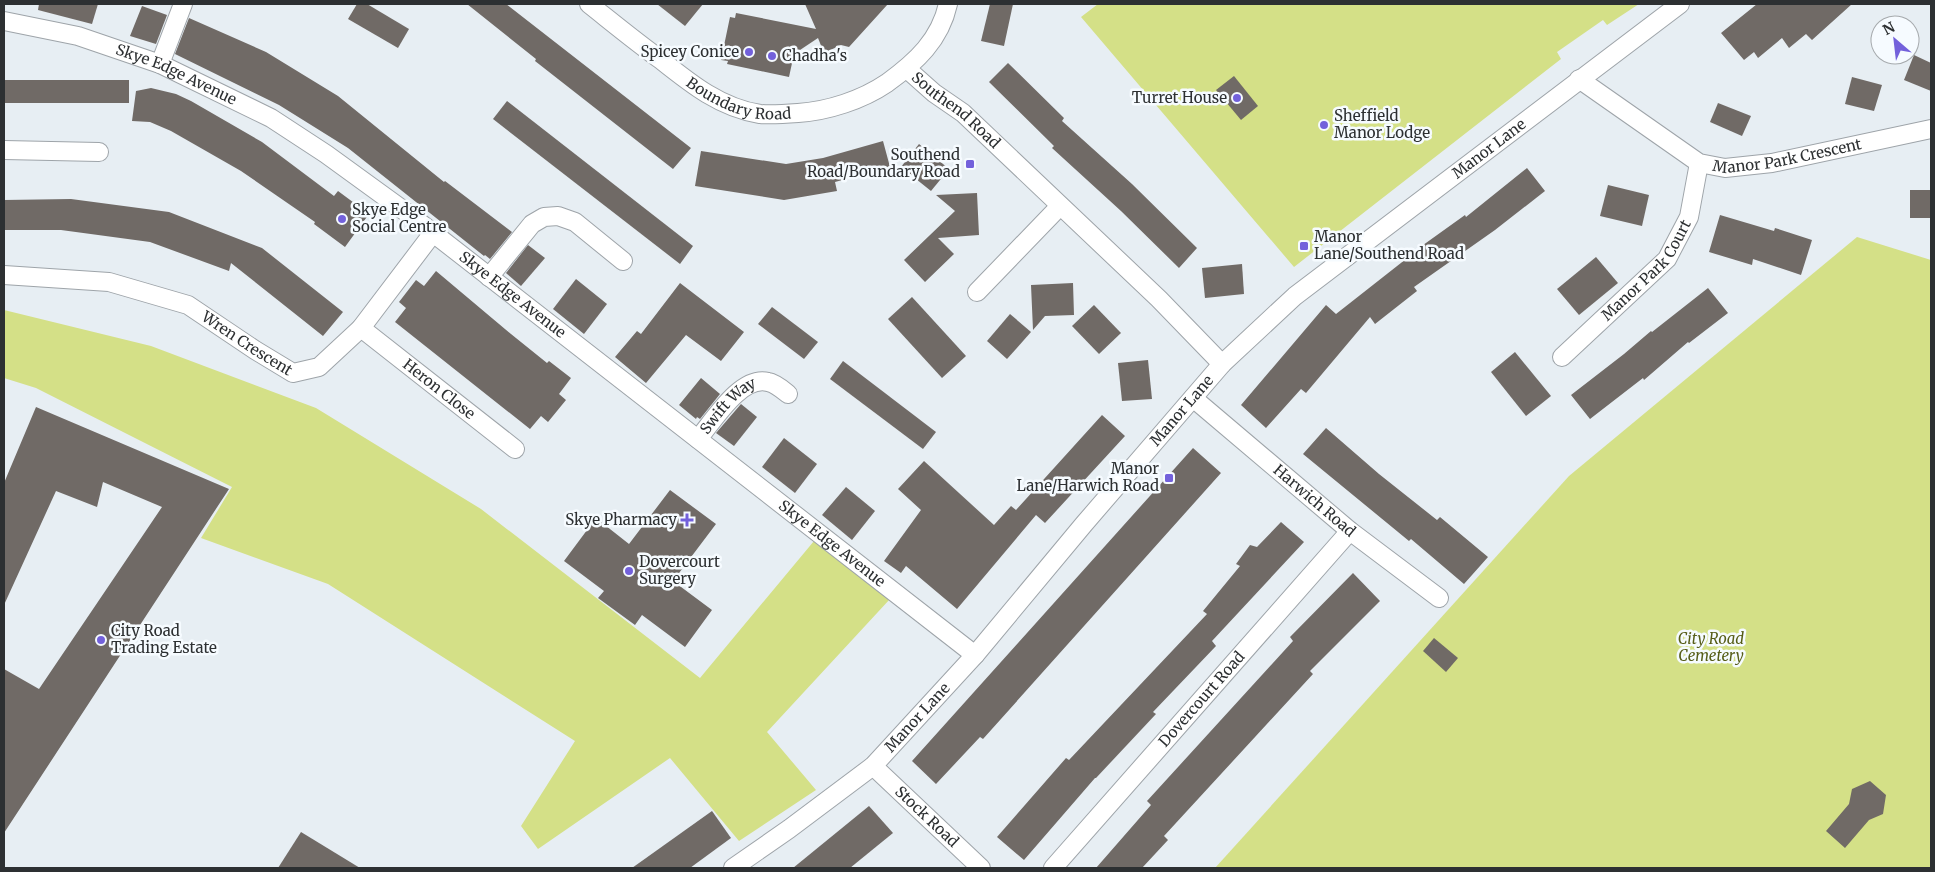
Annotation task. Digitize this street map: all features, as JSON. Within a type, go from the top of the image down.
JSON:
[{"type":"street","points":[[160,64],[183,4]]},
{"type":"street","name":"Boundary Road","points":[[589,4],[703,93],[736,108],[759,114],[810,112],[831,108],[878,88],[906,69]]},
{"type":"street","name":"Southend Road","points":[[948,4],[946,15],[935,37],[922,55],[906,69],[934,93],[963,113],[1158,299],[1222,364]]},
{"type":"street","name":"Manor Lane","points":[[733,868],[873,766],[976,655],[1084,524],[1222,364],[1295,296],[1680,4]]},
{"type":"street","name":"Skye Edge Avenue","points":[[4,21],[78,36],[160,64],[271,118],[334,160],[434,234],[976,655]]},
{"type":"street","name":"Manor Park Crescent","points":[[1579,80],[1699,164],[1724,168],[1772,163],[1931,129]]},
{"type":"street","points":[[4,150],[99,152]]},
{"type":"street","name":"Manor Park Court","points":[[1562,357],[1667,259],[1689,217],[1699,164]]},
{"type":"street","points":[[976,292],[1060,206]]},
{"type":"street","points":[[489,277],[532,224],[544,217],[558,216],[575,222],[623,261]]},
{"type":"street","name":"Wren Crescent","points":[[4,275],[109,282],[188,306],[293,373],[318,367],[362,328],[434,234]]},
{"type":"street","name":"Heron Close","points":[[362,328],[515,449]]},
{"type":"street","name":"Swift Way","points":[[698,439],[740,389],[755,381],[770,382],[788,394]]},
{"type":"street","name":"Harwich Road","points":[[1193,398],[1350,531],[1438,598]]},
{"type":"street","name":"Dovercourt Road","points":[[1053,868],[1350,531]]},
{"type":"street","name":"Stock Road","points":[[873,766],[981,868]]},
{"type":"green space","name":"Sheffield Manor Lodge","points":[[1098,4],[1639,4],[1607,25],[1603,20],[1557,52],[1561,59],[1294,267],[1081,17]]},
{"type":"green space","name":"City Road Cemetery","points":[[1857,237],[1931,260],[1931,868],[1215,868],[1569,476]]},
{"type":"green space","points":[[4,310],[151,346],[316,408],[481,509],[700,678],[814,541],[890,599],[767,732],[816,790],[739,841],[670,758],[538,849],[521,826],[575,741],[328,584],[201,538],[232,487],[36,388],[4,378]]},
{"type":"building","points":[[39,4],[98,4],[92,24],[38,10]]},
{"type":"building","points":[[357,4],[367,4],[409,29],[398,48],[348,19]]},
{"type":"building","points":[[467,4],[506,4],[691,148],[673,169],[535,61],[536,59]]},
{"type":"building","points":[[657,4],[703,4],[685,26]]},
{"type":"building","points":[[805,4],[888,4],[849,47],[841,45],[824,53],[818,38],[794,54],[789,77],[727,64],[728,61],[721,60],[730,17],[735,18],[736,13],[816,29]]},
{"type":"building","points":[[990,4],[1013,4],[1004,46],[981,41]]},
{"type":"building","points":[[1757,4],[1852,4],[1812,40],[1806,34],[1789,48],[1782,38],[1758,58],[1754,52],[1744,60],[1721,33]]},
{"type":"building","points":[[142,6],[167,15],[156,44],[130,36]]},
{"type":"building","points":[[189,18],[266,52],[338,96],[444,182],[512,232],[490,259],[484,256],[348,148],[279,105],[175,54]]},
{"type":"building","points":[[1920,58],[1931,63],[1931,91],[1904,80],[1910,65],[1920,65]]},
{"type":"building","points":[[1008,63],[1064,118],[1062,121],[1132,184],[1197,248],[1179,268],[1121,211],[1052,148],[1054,146],[989,82]]},
{"type":"building","name":"Turret House","points":[[1234,76],[1258,106],[1241,120],[1216,90]]},
{"type":"building","points":[[1852,77],[1882,85],[1874,111],[1845,104]]},
{"type":"building","points":[[4,80],[129,80],[129,103],[4,103]]},
{"type":"building","points":[[151,88],[176,94],[191,101],[262,142],[334,196],[338,191],[369,214],[345,247],[314,224],[315,222],[241,171],[171,131],[150,122],[132,121],[136,91]]},
{"type":"building","points":[[507,101],[693,246],[680,264],[493,119]]},
{"type":"building","points":[[1718,103],[1751,116],[1742,136],[1710,122]]},
{"type":"building","points":[[883,141],[890,167],[835,182],[837,191],[784,200],[695,186],[701,151],[786,164],[823,158]]},
{"type":"building","points":[[919,144],[949,169],[931,191],[901,167]]},
{"type":"building","points":[[1527,168],[1545,191],[1495,230],[1414,287],[1417,291],[1375,324],[1370,317],[1306,393],[1301,389],[1266,428],[1241,405],[1326,305],[1336,314],[1405,258],[1465,215],[1466,217]]},
{"type":"building","points":[[1608,185],[1649,195],[1642,226],[1600,216]]},
{"type":"building","points":[[1910,190],[1931,190],[1931,218],[1910,218]]},
{"type":"building","points":[[977,193],[979,235],[938,238],[954,254],[925,282],[904,260],[955,211],[936,195]]},
{"type":"building","points":[[71,199],[169,212],[262,248],[343,312],[323,336],[231,263],[229,271],[150,242],[61,230],[4,230],[4,200]]},
{"type":"building","points":[[1720,215],[1774,231],[1775,228],[1812,240],[1801,275],[1753,259],[1752,265],[1709,252]]},
{"type":"building","points":[[528,245],[545,258],[521,286],[506,273]]},
{"type":"building","points":[[1596,257],[1618,283],[1579,315],[1557,289]]},
{"type":"building","points":[[1242,264],[1244,294],[1205,298],[1202,268]]},
{"type":"building","points":[[436,271],[547,363],[549,361],[571,378],[559,394],[566,400],[548,422],[541,416],[530,429],[395,322],[406,308],[399,302],[416,280],[424,286]]},
{"type":"building","points":[[576,279],[607,304],[584,334],[553,309]]},
{"type":"building","points":[[680,283],[744,332],[721,361],[686,335],[646,383],[615,357],[637,331],[641,334]]},
{"type":"building","points":[[1073,283],[1074,315],[1045,316],[1033,330],[1031,285]]},
{"type":"building","points":[[1708,288],[1728,313],[1688,342],[1644,380],[1643,378],[1590,419],[1571,395]]},
{"type":"building","points":[[912,297],[966,356],[942,378],[888,319]]},
{"type":"building","points":[[1094,305],[1121,333],[1099,354],[1072,326]]},
{"type":"building","points":[[772,307],[818,342],[804,359],[758,324]]},
{"type":"building","points":[[1010,314],[1031,332],[1007,359],[987,341]]},
{"type":"building","points":[[1515,352],[1551,396],[1526,416],[1491,372]]},
{"type":"building","points":[[1148,360],[1152,399],[1122,401],[1118,363]]},
{"type":"building","points":[[843,361],[936,432],[923,449],[830,379]]},
{"type":"building","points":[[701,378],[720,394],[700,419],[697,417],[696,419],[679,405]]},
{"type":"building","points":[[741,404],[757,417],[734,446],[716,433]]},
{"type":"building","name":"City Road Trading Estate","points":[[36,407],[229,489],[4,833],[4,669],[39,689],[162,507],[103,482],[97,507],[56,491],[4,605],[4,483]]},
{"type":"building","points":[[1102,415],[1125,436],[1045,523],[1036,515],[957,609],[906,566],[901,573],[884,561],[921,510],[898,489],[924,461],[994,525],[1011,506],[1016,510]]},
{"type":"building","points":[[1326,428],[1379,474],[1437,520],[1440,517],[1488,557],[1464,584],[1411,539],[1409,541],[1303,454]]},
{"type":"building","points":[[784,438],[817,464],[795,493],[762,467]]},
{"type":"building","points":[[1193,448],[1221,473],[983,739],[980,737],[936,784],[912,761]]},
{"type":"building","points":[[846,487],[875,511],[852,540],[822,515]]},
{"type":"building","name":"Dovercourt Surgery","points":[[670,490],[716,524],[673,581],[712,610],[685,647],[642,615],[635,625],[598,598],[604,591],[564,561],[596,518],[629,544]]},
{"type":"building","points":[[1281,522],[1304,542],[1212,641],[1216,646],[1153,712],[1156,714],[1095,778],[1024,860],[997,837],[1066,758],[1069,760],[1207,614],[1203,611],[1240,566],[1236,564],[1250,545],[1257,547]]},
{"type":"building","points":[[1353,573],[1380,601],[1310,671],[1313,674],[1164,836],[1168,840],[1142,868],[1096,868],[1151,805],[1147,801],[1293,641],[1290,637]]},
{"type":"building","points":[[1434,638],[1458,658],[1446,672],[1423,651]]},
{"type":"building","points":[[1870,781],[1886,795],[1883,814],[1869,820],[1845,848],[1826,831],[1849,804],[1852,789]]},
{"type":"building","points":[[869,806],[893,833],[850,868],[793,868]]},
{"type":"building","points":[[712,811],[731,838],[690,868],[632,868]]},
{"type":"building","points":[[301,832],[360,868],[278,868]]},
{"type":"place","name":"Spicey Conice","points":[[749,52]]},
{"type":"place","name":"Chadha's","points":[[772,56]]},
{"type":"place","name":"Turret House","points":[[1237,98]]},
{"type":"place","name":"Sheffield Manor Lodge","points":[[1324,125]]},
{"type":"place","name":"Southend Road/Boundary Road","points":[[970,164]]},
{"type":"place","name":"Skye Edge Social Centre","points":[[342,219]]},
{"type":"place","name":"Manor Lane/Southend Road","points":[[1304,246]]},
{"type":"place","name":"Manor Lane/Harwich Road","points":[[1169,478]]},
{"type":"place","name":"Skye Pharmacy","points":[[687,520]]},
{"type":"place","name":"Dovercourt Surgery","points":[[629,571]]},
{"type":"place","name":"City Road Trading Estate","points":[[101,640]]}]
